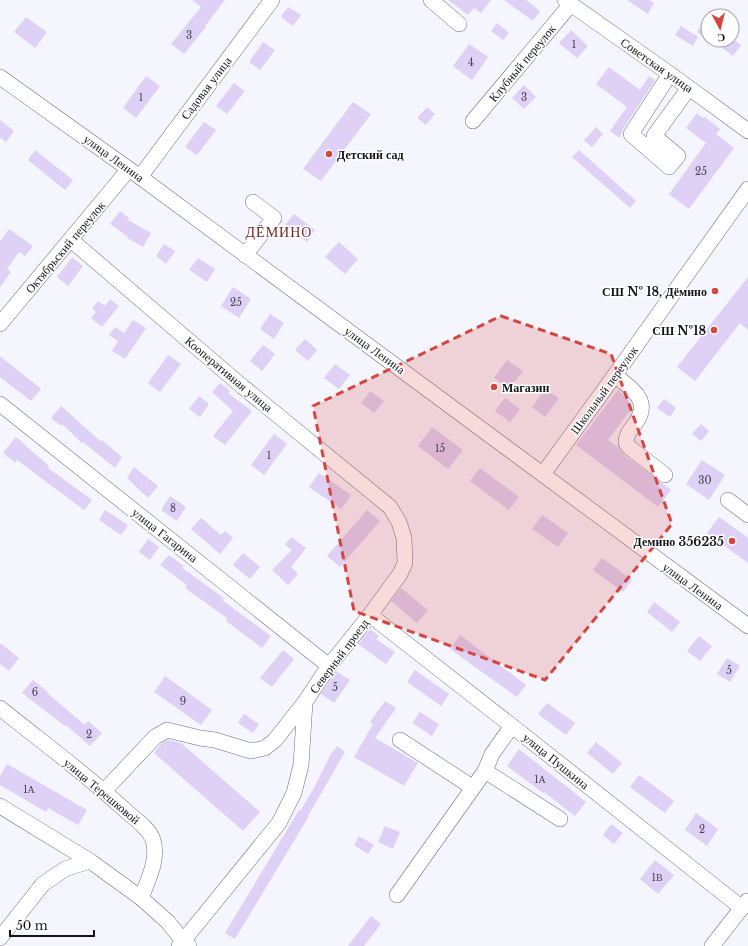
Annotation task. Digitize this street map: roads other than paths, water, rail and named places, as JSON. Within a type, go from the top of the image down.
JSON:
[{"type":"street","name":"Садовая улица","points":[[135,173],[272,0]]},
{"type":"street","points":[[430,0],[459,24]]},
{"type":"street","name":"Советская улица","points":[[568,2],[748,131]]},
{"type":"street","name":"Клубный переулок","points":[[473,121],[568,2]]},
{"type":"street","points":[[670,74],[631,134],[651,142],[690,88]]},
{"type":"street","name":"улица Ленина","points":[[0,77],[135,173],[748,626]]},
{"type":"street","name":"Октябрьский переулок","points":[[0,324],[71,240],[135,173]]},
{"type":"street","name":"Школьный переулок","points":[[543,474],[746,197]]},
{"type":"street","points":[[246,255],[274,218],[253,202]]},
{"type":"street","name":"Кооперативная улица","points":[[71,240],[243,387],[390,507]]},
{"type":"street","points":[[615,375],[639,396],[643,406],[640,416],[626,436],[626,443],[630,448],[665,474]]},
{"type":"street","name":"улица Гагарина","points":[[0,404],[329,666]]},
{"type":"street","points":[[728,500],[748,515]]},
{"type":"street","name":"Северный проезд","points":[[183,944],[279,823],[294,792],[301,765],[304,702],[329,666],[370,615],[400,574],[404,563],[404,538],[399,522],[390,507]]},
{"type":"street","name":"улица Пушкина","points":[[370,615],[512,726],[745,904]]},
{"type":"street","points":[[104,791],[155,737],[167,730],[214,740],[251,751],[265,748],[276,740],[304,702]]},
{"type":"street","name":"улица Терешковой","points":[[0,708],[104,791],[145,828],[153,839],[154,854],[152,869],[141,898]]},
{"type":"street","points":[[397,895],[472,787],[485,771],[492,754],[512,726]]},
{"type":"street","points":[[400,740],[472,787]]},
{"type":"street","points":[[485,771],[560,819]]},
{"type":"street","points":[[0,806],[90,861],[141,898],[168,922],[183,944]]},
{"type":"street","points":[[0,938],[43,884],[65,869],[90,861]]},
{"type":"street","points":[[712,946],[745,904]]},
{"type":"place","name":"Детский сад","points":[[329,154]]},
{"type":"place","name":"СШ № 18, Дёмино","points":[[715,291]]},
{"type":"place","name":"СШ №18","points":[[714,330]]},
{"type":"place","name":"Магазин","points":[[494,387]]},
{"type":"place","name":"Демино 356235","points":[[732,541]]},
{"type":"district","name":"ДЁМИНО","points":[[279,232]]}]
